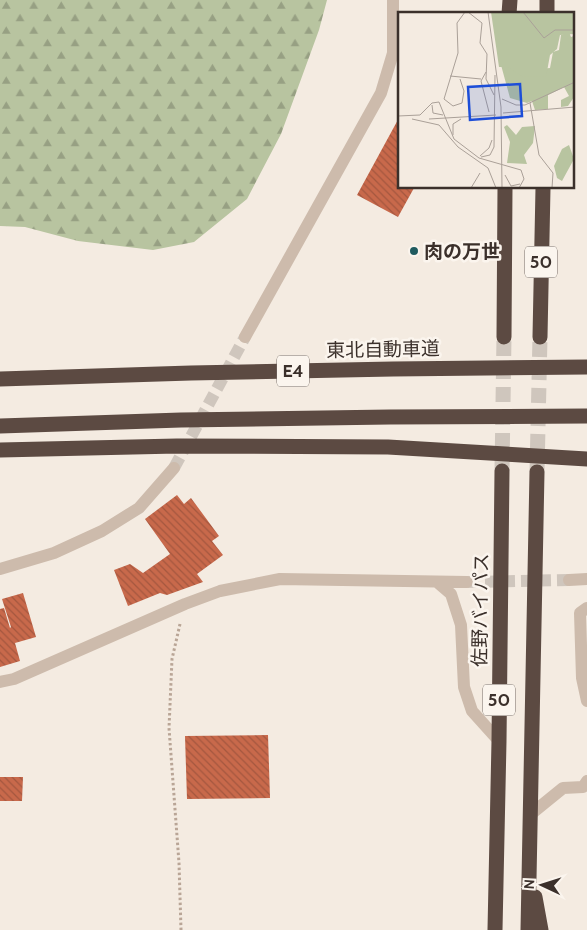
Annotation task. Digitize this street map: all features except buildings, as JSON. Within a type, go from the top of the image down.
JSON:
[{"type":"highway","name":"50","points":[[504,337],[505,189]]},
{"type":"highway","name":"50","points":[[540,336],[543,189]]},
{"type":"highway","name":"東北自動車道","points":[[0,379],[201,372],[587,367]]},
{"type":"highway","points":[[0,426],[400,416],[587,416]]},
{"type":"highway","points":[[0,450],[177,446],[388,447],[587,459]]},
{"type":"highway","name":"佐野バイパス","points":[[495,930],[502,471]]},
{"type":"highway","name":"50","points":[[528,930],[537,472]]},
{"type":"highway","points":[[529,866],[542,930]]},
{"type":"street","points":[[245,337],[381,93],[393,53],[393,0]]},
{"type":"street","points":[[0,569],[54,553],[102,531],[139,508],[174,468]]},
{"type":"street","points":[[0,682],[14,679],[220,591],[280,579],[467,582]]},
{"type":"street","points":[[569,580],[587,579]]},
{"type":"street","points":[[437,582],[451,594],[461,625],[464,688],[472,711],[499,741]]},
{"type":"street","points":[[587,608],[580,613],[582,678],[587,701]]},
{"type":"street","points":[[530,814],[563,788],[583,787],[587,781]]},
{"type":"path","points":[[181,930],[179,864],[169,728],[172,658],[186,604]]},
{"type":"green space","points":[[0,0],[327,0],[319,30],[281,134],[247,199],[194,242],[153,250],[78,241],[25,227],[0,226]]},
{"type":"tunnel","points":[[174,468],[245,337]]},
{"type":"tunnel","points":[[502,471],[504,337]]},
{"type":"tunnel","points":[[537,472],[540,337]]},
{"type":"tunnel","points":[[467,582],[569,580]]},
{"type":"place","name":"肉の万世","points":[[414,251]]}]
